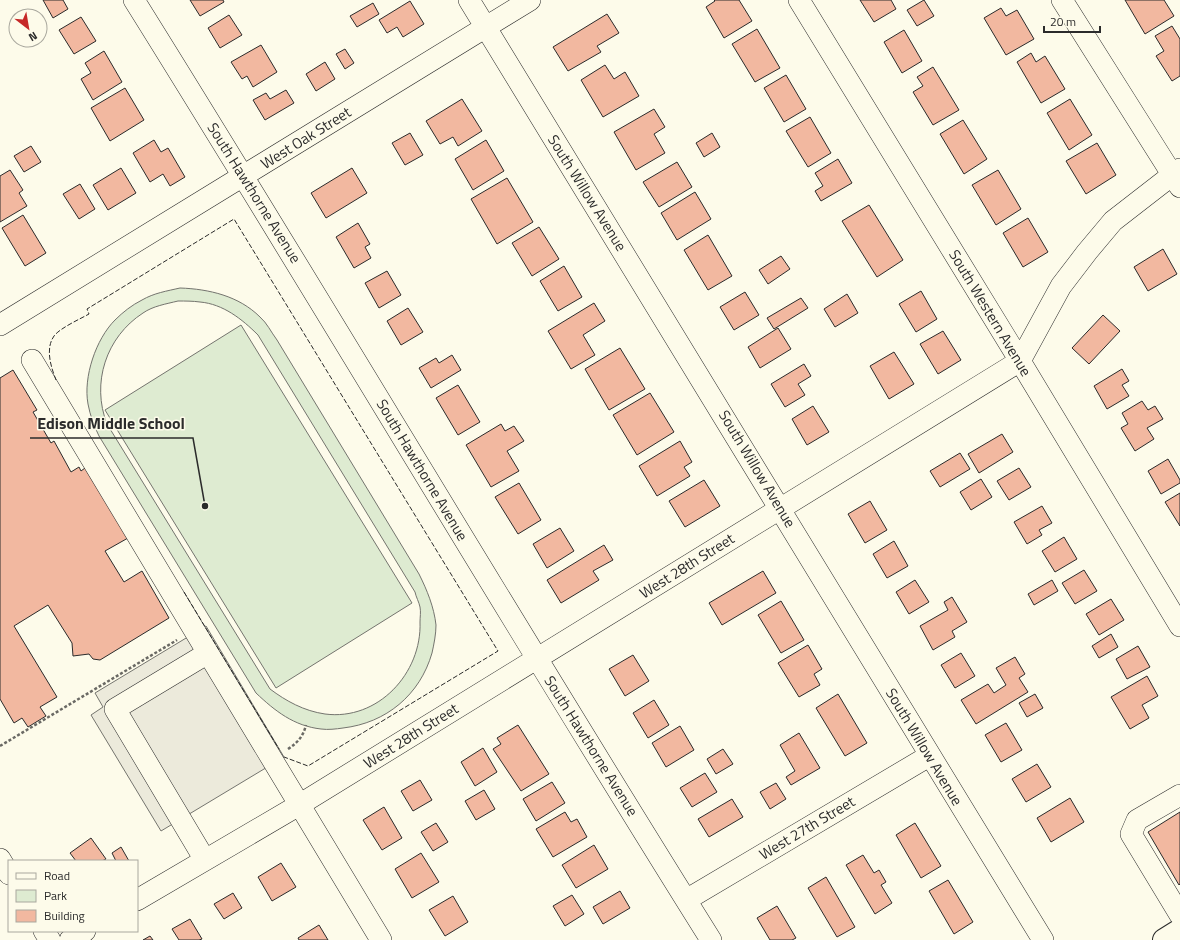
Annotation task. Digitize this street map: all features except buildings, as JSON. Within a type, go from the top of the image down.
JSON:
[{"type":"main road","points":[[1164,940],[1180,930]]},
{"type":"street","name":"South Hawthorne Avenue","points":[[134,0],[244,176],[537,659],[710,940]]},
{"type":"street","name":"South Willow Avenue","points":[[469,0],[781,509],[929,756],[1042,940]]},
{"type":"street","name":"West Oak Street","points":[[0,324],[530,0]]},
{"type":"street","name":"South Western Avenue","points":[[799,0],[1180,626]]},
{"type":"street","points":[[1062,0],[1177,177]]},
{"type":"street","name":"West 28th Street","points":[[138,899],[299,805],[1020,361],[1061,286],[1113,221],[1177,177]]},
{"type":"street","points":[[32,360],[381,940]]},
{"type":"street","points":[[205,860],[115,709],[208,653]]},
{"type":"street","name":"West 27th Street","points":[[686,900],[929,756]]},
{"type":"street","points":[[1180,796],[1137,820],[1131,834],[1180,915]]},
{"type":"street","points":[[0,859],[8,872]]},
{"type":"street","points":[[70,940],[83,932]]},
{"type":"path","points":[[0,746],[195,630]]},
{"type":"path","points":[[272,759],[295,744],[304,733],[306,725]]},
{"type":"green space","points":[[180,288],[213,292],[233,299],[252,310],[265,322],[422,580],[432,605],[436,625],[432,653],[419,682],[410,694],[387,713],[373,720],[359,725],[338,729],[324,729],[302,725],[278,712],[256,693],[97,432],[88,404],[87,382],[92,359],[102,337],[115,320],[131,306],[161,292]],"holes":[[[178,301],[195,301],[217,306],[232,313],[258,335],[415,592],[420,605],[420,613],[419,641],[413,659],[405,675],[393,690],[379,701],[362,710],[344,714],[317,713],[282,698],[270,689],[107,424],[102,408],[101,393],[105,362],[111,348],[130,323],[143,313]]]},
{"type":"green space","points":[[241,325],[412,603],[276,688],[105,410]]},
{"type":"shaded area","points":[[206,626],[284,757],[161,831],[91,715],[103,707],[95,693]]},
{"type":"fence","points":[[56,380],[49,352],[51,341],[57,333],[89,314],[87,309],[234,219],[498,651],[308,766],[284,757]]},
{"type":"fence","points":[[184,592],[279,749]]},
{"type":"place","name":"Edison Middle School","points":[[205,506]]}]
